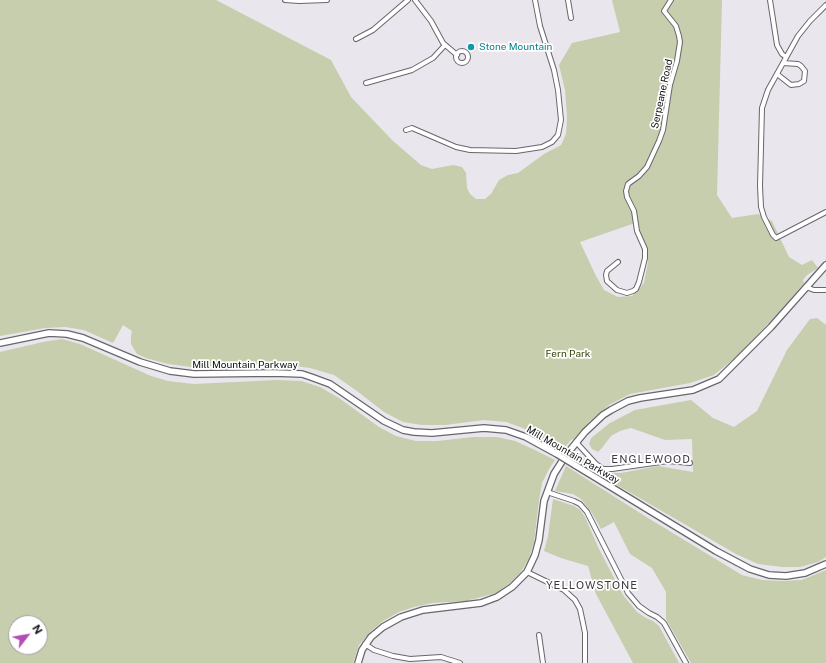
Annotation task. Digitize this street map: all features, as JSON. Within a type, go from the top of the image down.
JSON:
[{"type":"street","points":[[285,0],[327,0]]},
{"type":"street","points":[[356,38],[373,30],[408,0]]},
{"type":"street","points":[[414,0],[431,21],[445,45],[457,55]]},
{"type":"street","points":[[406,130],[412,128],[456,147],[470,150],[505,151],[530,149],[544,146],[555,139],[560,130],[561,120],[558,90],[554,70],[542,33],[535,0]]},
{"type":"street","points":[[568,0],[571,18]]},
{"type":"street","name":"Serpeane Road","points":[[618,262],[607,271],[606,281],[617,290],[627,293],[633,291],[636,289],[639,282],[645,258],[645,249],[637,231],[634,211],[627,197],[626,191],[628,184],[639,176],[647,167],[663,130],[670,85],[680,42],[676,26],[664,11],[671,0]]},
{"type":"street","points":[[770,0],[777,46],[786,57]]},
{"type":"street","points":[[826,5],[802,31],[768,90],[762,108],[760,198],[764,217],[774,237],[778,238],[826,212]]},
{"type":"street","points":[[366,83],[412,70],[432,58],[445,45]]},
{"type":"street","points":[[776,74],[791,85],[799,84],[804,80],[805,71],[801,66],[798,64],[783,63]]},
{"type":"street","points":[[358,663],[365,644],[371,637],[396,619],[411,613],[433,608],[481,603],[498,597],[512,588],[527,572],[537,548],[544,501],[547,492],[554,474],[566,454],[576,442],[604,415],[620,404],[640,398],[693,390],[719,379],[771,327],[826,265]]},
{"type":"street","points":[[806,286],[814,290],[826,290]]},
{"type":"street","name":"Mill Mountain Parkway","points":[[0,342],[49,333],[67,334],[83,338],[158,368],[176,372],[194,374],[302,374],[330,384],[384,421],[403,430],[432,433],[484,428],[506,430],[526,437],[557,454],[716,551],[750,569],[769,575],[786,576],[805,573],[826,564]]},
{"type":"street","points":[[576,442],[596,464],[603,469],[616,469],[668,462],[690,463]]},
{"type":"street","points":[[547,492],[574,501],[580,504],[587,512],[628,592],[639,606],[664,623],[686,663]]},
{"type":"street","points":[[527,572],[564,590],[575,600],[580,609],[585,633],[585,663]]},
{"type":"street","points":[[539,635],[543,663]]},
{"type":"street","points":[[365,644],[384,653],[403,658],[418,659],[433,657],[460,663]]},
{"type":"green space","name":"Fern Park","points":[[0,0],[216,0],[331,60],[351,97],[393,141],[421,165],[432,169],[453,165],[462,167],[466,173],[467,188],[470,194],[476,199],[485,199],[491,194],[499,180],[508,175],[518,173],[544,154],[561,145],[566,134],[567,117],[565,90],[559,65],[572,43],[620,32],[612,0],[722,0],[717,195],[732,218],[758,214],[772,221],[789,257],[802,265],[812,260],[818,268],[807,275],[803,280],[804,283],[737,356],[714,375],[690,383],[630,394],[609,405],[590,421],[562,450],[523,428],[506,422],[484,420],[445,425],[422,425],[403,422],[384,412],[334,375],[310,368],[283,364],[191,367],[168,364],[146,358],[137,354],[131,344],[132,331],[123,325],[113,343],[84,330],[65,327],[45,328],[0,336]],"holes":[[[638,222],[648,262],[644,283],[632,296],[618,297],[604,290],[580,242]]]},
{"type":"green space","points":[[817,318],[826,325],[826,557],[818,562],[800,567],[782,567],[758,564],[736,554],[598,474],[574,457],[577,451],[599,473],[621,473],[658,466],[693,472],[692,439],[665,440],[631,428],[620,431],[611,436],[598,452],[592,449],[589,444],[591,438],[610,423],[635,410],[691,400],[713,418],[734,427],[757,411],[787,350],[810,319]]},
{"type":"green space","points":[[62,339],[80,344],[151,376],[168,381],[194,384],[277,380],[301,381],[320,387],[339,398],[379,427],[396,436],[416,441],[497,437],[515,441],[555,460],[542,483],[534,542],[529,558],[521,572],[511,582],[496,593],[466,601],[432,603],[414,607],[399,612],[383,621],[371,631],[359,645],[353,663],[0,663],[0,352]]},
{"type":"green space","points":[[566,466],[742,575],[762,580],[802,580],[826,570],[826,663],[691,663],[666,619],[666,592],[652,568],[630,554],[614,522],[601,529],[592,513],[581,499],[573,494],[555,491]]},
{"type":"green space","points":[[553,499],[574,506],[580,510],[585,517],[598,547],[623,595],[637,612],[659,626],[679,663],[633,663],[596,594],[588,566],[544,551],[548,536]]},
{"type":"place","name":"Stone Mountain","points":[[471,47]]},
{"type":"district","name":"ENGLEWOOD","points":[[651,460]]},
{"type":"district","name":"YELLOWSTONE","points":[[592,586]]}]
